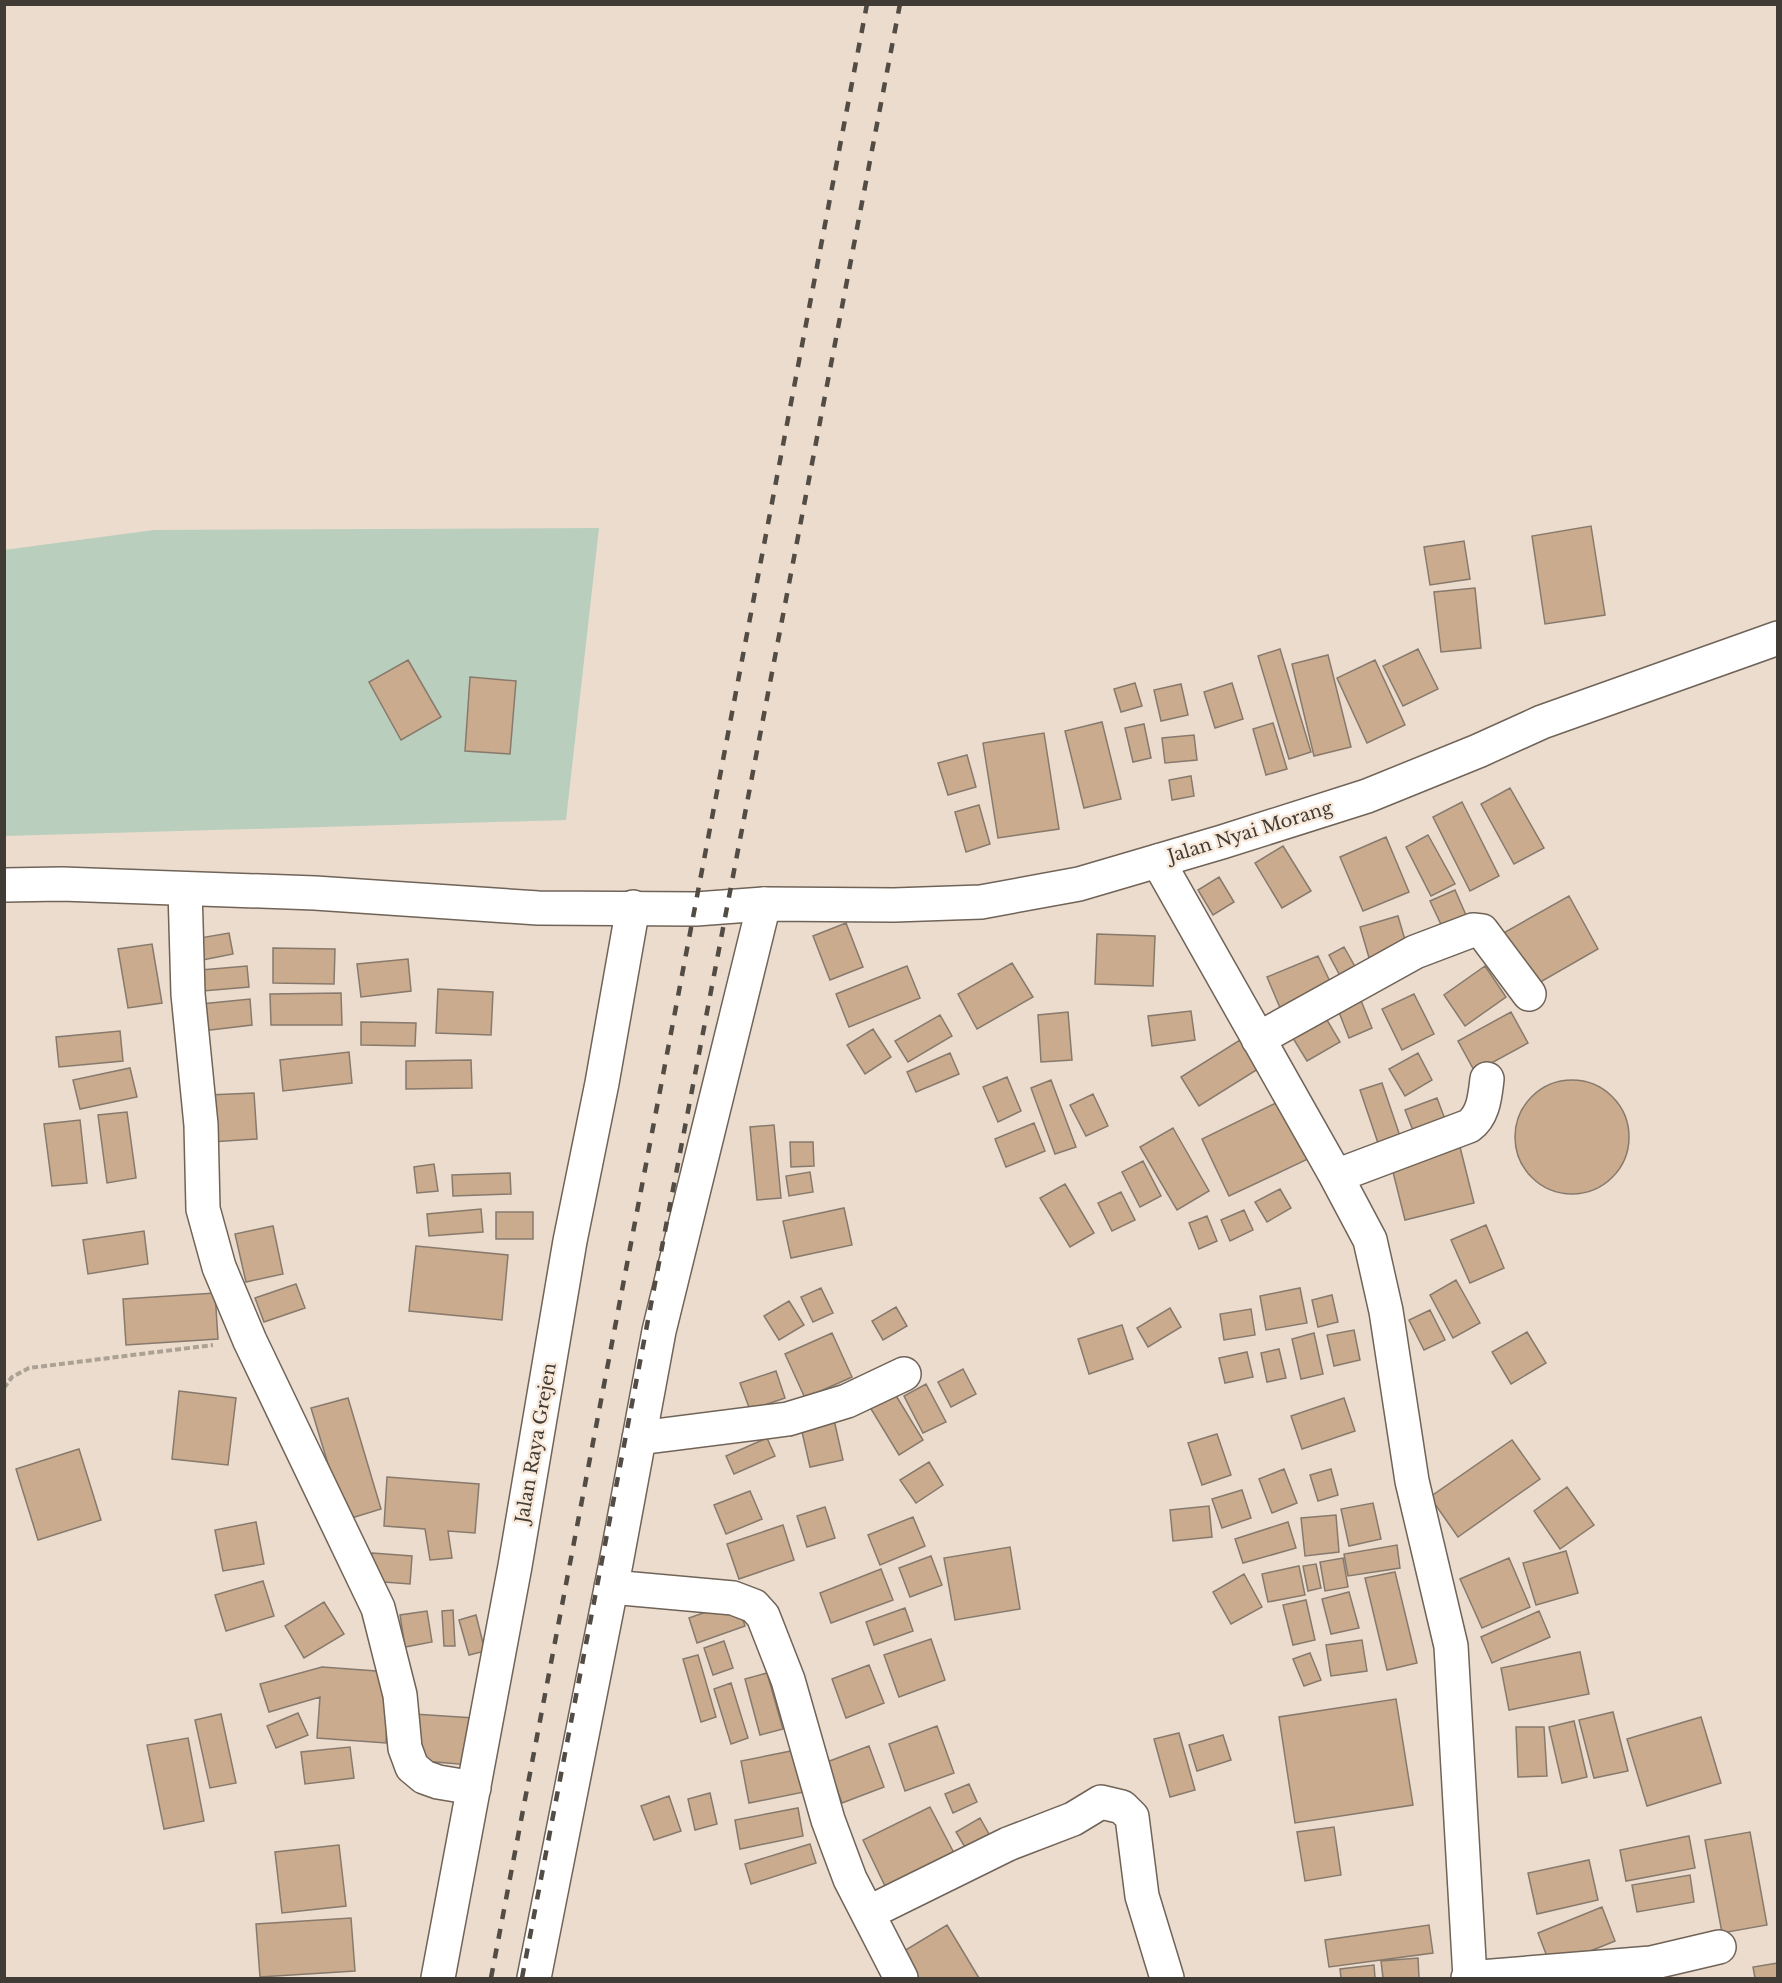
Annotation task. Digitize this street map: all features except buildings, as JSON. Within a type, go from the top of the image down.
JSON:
[{"type":"street","name":"Jalan Nyai Morang","points":[[4,885],[62,884],[315,893],[538,908],[696,909],[764,904],[894,905],[981,902],[1079,884],[1222,843],[1367,796],[1542,722],[1778,638]]},
{"type":"street","points":[[1158,861],[1370,1240],[1386,1311],[1412,1481],[1451,1646],[1469,1978],[1651,1963],[1719,1947]]},
{"type":"street","points":[[185,889],[188,994],[201,1125],[204,1209],[219,1267],[250,1341],[378,1608],[400,1695],[405,1748],[412,1767],[424,1777],[474,1788]]},
{"type":"street","points":[[534,1978],[659,1331],[764,904]]},
{"type":"street","name":"Jalan Raya Grejen","points":[[438,1978],[515,1566],[570,1241],[602,1083],[633,907]]},
{"type":"street","points":[[1258,1039],[1415,951],[1473,930],[1482,931],[1491,941],[1529,994]]},
{"type":"street","points":[[1336,1176],[1469,1126],[1483,1104],[1487,1079]]},
{"type":"street","points":[[639,1438],[788,1419],[847,1401],[904,1374]]},
{"type":"street","points":[[611,1587],[733,1598],[754,1606],[763,1616],[788,1680],[828,1820],[850,1879],[901,1978]]},
{"type":"street","points":[[868,1913],[1008,1844],[1072,1819],[1101,1802],[1122,1807],[1132,1817],[1142,1896],[1167,1978]]},
{"type":"path","points":[[4,1388],[12,1377],[29,1368],[250,1341]]},
{"type":"green space","points":[[599,528],[566,820],[5,836],[4,550],[154,530]]},
{"type":"railway","points":[[491,1978],[867,4]]},
{"type":"railway","points":[[522,1978],[900,4]]}]
